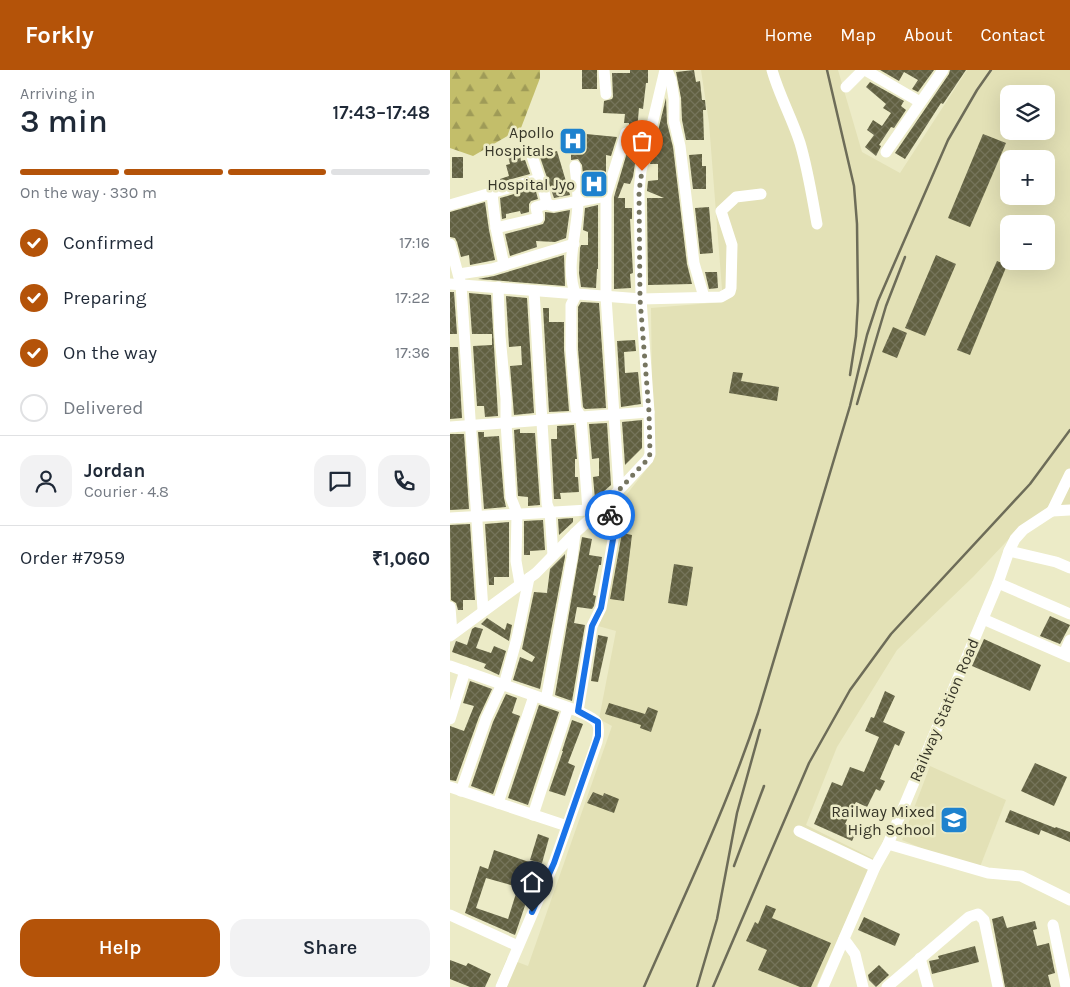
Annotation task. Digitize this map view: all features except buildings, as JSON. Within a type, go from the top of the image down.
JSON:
[{"type":"street","points":[[604,70],[606,94]]},
{"type":"street","points":[[666,70],[671,80],[674,99],[674,121],[680,146],[694,263],[704,297]]},
{"type":"street","points":[[451,635],[525,581],[553,556],[574,533],[603,507],[648,459],[650,454],[649,412],[640,299],[639,191],[666,70]]},
{"type":"street","points":[[772,70],[777,90],[800,143],[817,224]]},
{"type":"street","points":[[846,87],[864,70],[920,102]]},
{"type":"street","points":[[886,152],[943,70]]},
{"type":"street","points":[[619,488],[606,297],[606,196],[626,133]]},
{"type":"street","points":[[532,156],[547,204]]},
{"type":"street","points":[[575,166],[578,201],[572,286],[576,295]]},
{"type":"street","points":[[450,205],[539,179]]},
{"type":"street","points":[[492,194],[496,228],[504,265]]},
{"type":"street","points":[[457,281],[534,291],[606,297],[640,299],[721,297],[730,292],[732,245],[721,211],[736,197],[761,194]]},
{"type":"street","points":[[496,228],[538,218],[536,207],[547,204],[553,206],[606,196]]},
{"type":"street","points":[[450,244],[457,281],[471,426],[483,610]]},
{"type":"street","points":[[457,281],[574,244]]},
{"type":"street","points":[[498,287],[511,498],[517,513],[516,561],[525,581],[517,638],[503,684],[455,789],[566,826]]},
{"type":"street","points":[[534,291],[547,504],[550,512],[553,556]]},
{"type":"street","points":[[576,295],[571,305],[571,349],[576,409],[581,417],[588,510]]},
{"type":"street","points":[[450,427],[649,412]]},
{"type":"street","points":[[1070,474],[1052,511],[1070,510]]},
{"type":"street","points":[[450,518],[588,510],[603,507]]},
{"type":"street","points":[[533,815],[573,710],[592,626],[601,608],[615,528],[613,519],[603,507]]},
{"type":"street","name":"Railway Station Road","points":[[823,987],[875,867],[888,844],[998,583],[1008,551],[1015,538],[1023,530],[1052,511]]},
{"type":"street","points":[[546,700],[572,558],[574,533]]},
{"type":"street","points":[[1008,551],[1056,562],[1070,568]]},
{"type":"street","points":[[998,583],[1070,614]]},
{"type":"street","points":[[450,607],[451,635]]},
{"type":"street","points":[[983,619],[1067,655],[1070,640]]},
{"type":"street","points":[[450,666],[573,710],[598,722],[597,742],[554,863],[501,987]]},
{"type":"street","points":[[450,719],[465,671]]},
{"type":"street","points":[[498,803],[534,696]]},
{"type":"street","points":[[799,831],[875,867]]},
{"type":"street","points":[[888,844],[988,873],[1021,876],[1070,900]]},
{"type":"street","points":[[887,987],[969,917],[978,914],[984,920],[998,987]]},
{"type":"street","points":[[450,915],[518,946]]},
{"type":"street","points":[[1053,924],[1066,987]]},
{"type":"street","points":[[844,939],[855,954],[864,987]]},
{"type":"street","points":[[920,958],[928,987]]},
{"type":"shaded area","points":[[701,70],[838,70],[862,152],[900,173],[967,70],[1070,70],[1070,509],[1022,525],[973,577],[897,650],[837,747],[806,825],[874,859],[816,987],[495,987],[507,958],[528,966],[612,726],[599,719],[616,631],[598,626],[619,504],[653,461],[651,308],[723,302],[709,123]]},
{"type":"shaded area","name":"Railway Mixed High School","points":[[930,766],[1006,800],[978,872],[902,840]]},
{"type":"green space","points":[[450,70],[540,70],[540,78],[521,128],[473,156],[450,148]]},
{"type":"railway","points":[[827,70],[854,186],[857,224],[858,301],[856,336],[850,375]]},
{"type":"railway","points":[[644,987],[719,817],[758,713],[850,406],[867,335],[878,301],[948,140],[991,70]]},
{"type":"railway","points":[[857,404],[886,306],[905,257]]},
{"type":"railway","points":[[713,987],[809,763],[850,690],[891,634],[1030,484],[1070,430]]},
{"type":"railway","points":[[697,987],[717,919],[737,813],[760,730]]},
{"type":"railway","points":[[734,866],[764,786]]},
{"type":"way so far","points":[[610,515],[603,507],[648,459],[651,448],[640,299],[639,191],[642,171]]},
{"type":"place","name":"Apollo Hospitals","points":[[573,141]]},
{"type":"place","name":"Hospital Jyo","points":[[594,184]]},
{"type":"place","name":"Railway Mixed High School","points":[[954,820]]},
{"type":"route","points":[[532,912],[554,863],[597,742],[598,722],[578,711],[592,626],[601,608],[615,528],[610,515]]}]
